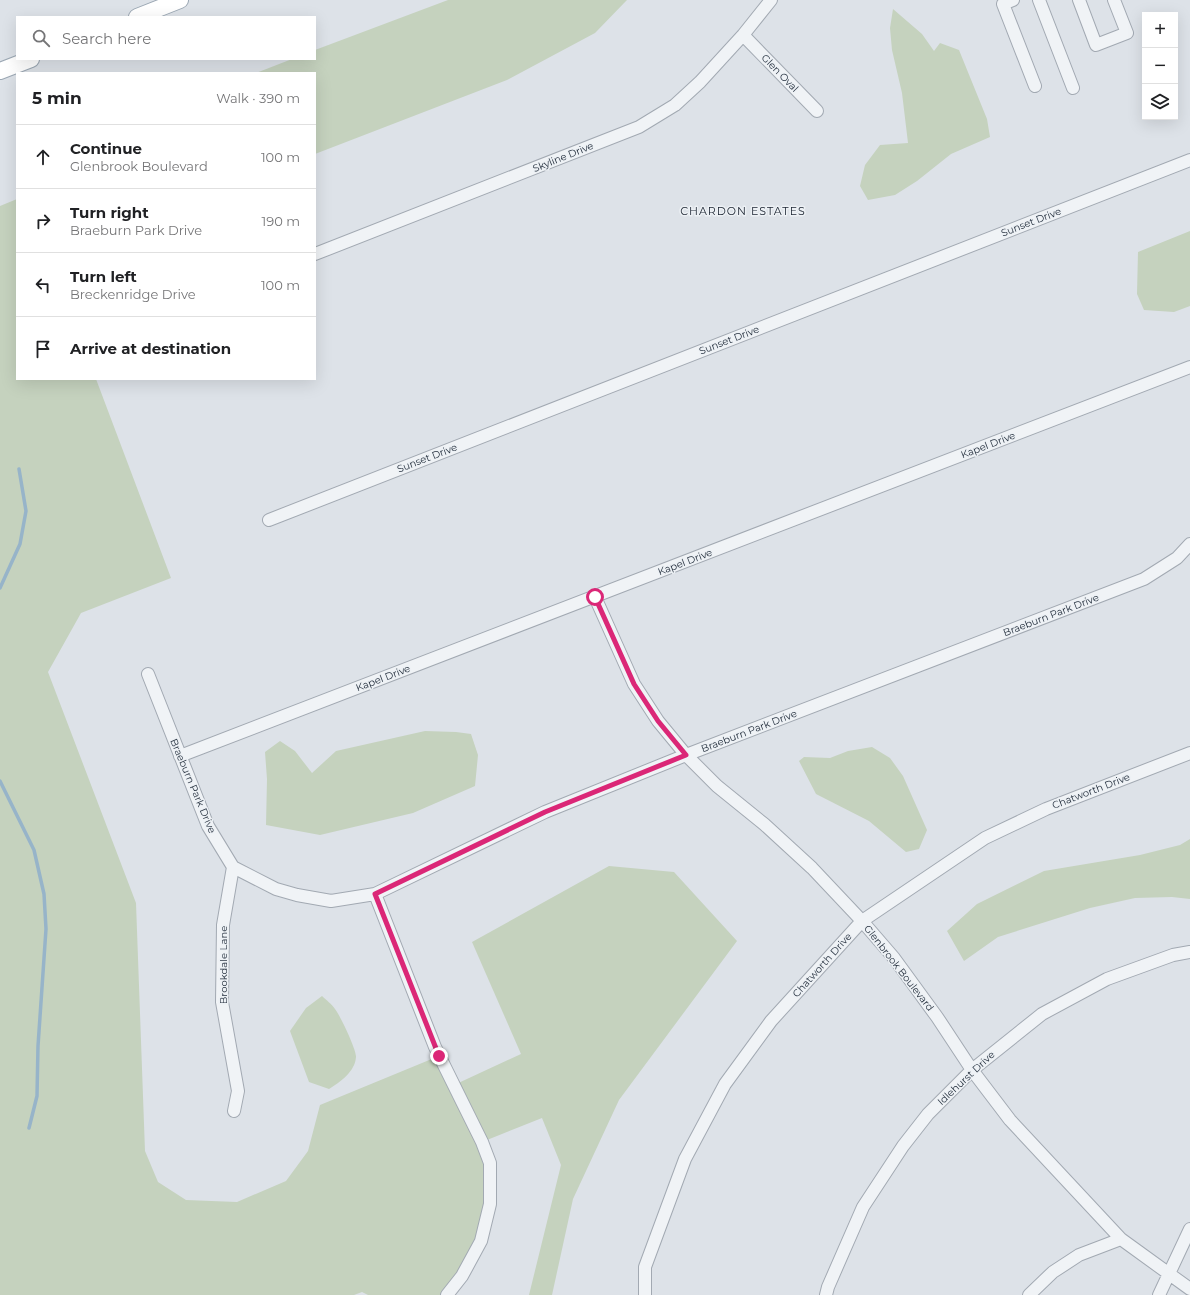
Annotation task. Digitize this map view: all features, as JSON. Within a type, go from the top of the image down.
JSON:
[{"type":"main road","points":[[140,16],[180,0]]},
{"type":"main road","points":[[0,71],[28,60]]},
{"type":"street","name":"Skyline Drive","points":[[316,254],[639,127],[675,105],[700,82],[743,35],[771,0]]},
{"type":"street","points":[[1013,0],[1004,4],[1035,86]]},
{"type":"street","points":[[1039,0],[1073,88]]},
{"type":"street","points":[[1079,0],[1096,45],[1127,32],[1114,0]]},
{"type":"street","name":"Glen Oval","points":[[743,35],[817,111]]},
{"type":"street","name":"Sunset Drive","points":[[268,520],[1190,160]]},
{"type":"street","name":"Kapel Drive","points":[[180,756],[1190,367]]},
{"type":"street","name":"Braeburn Park Drive","points":[[148,674],[208,826],[234,867],[276,889],[297,895],[331,901],[375,894],[545,812],[686,755],[1144,579],[1177,558],[1190,544]]},
{"type":"street","name":"Glenbrook Boulevard","points":[[595,597],[634,684],[658,721],[686,755],[717,786],[764,824],[812,868],[862,921],[898,964],[972,1070],[1010,1120],[1121,1240],[1190,1289]]},
{"type":"street","name":"Chatworth Drive","points":[[645,1295],[645,1267],[683,1166],[725,1084],[771,1020],[862,921],[985,838],[1046,809],[1190,753]]},
{"type":"street","name":"Brookdale Lane","points":[[234,867],[223,925],[222,1002],[238,1091],[234,1111]]},
{"type":"street","points":[[375,894],[435,1047],[482,1142],[490,1163],[490,1204],[481,1241],[462,1276],[447,1295]]},
{"type":"street","name":"Idlehurst Drive","points":[[826,1295],[828,1287],[864,1207],[903,1146],[928,1114],[972,1070],[1042,1014],[1107,978],[1173,955],[1190,952]]},
{"type":"street","points":[[1159,1295],[1190,1229]]},
{"type":"street","points":[[1029,1295],[1053,1272],[1079,1255],[1121,1240]]},
{"type":"green space","points":[[448,0],[627,0],[595,33],[507,80],[316,154],[316,72],[259,72],[289,60],[316,60],[316,50]]},
{"type":"green space","points":[[893,9],[922,34],[934,51],[940,43],[959,50],[987,119],[990,137],[951,154],[917,181],[895,195],[868,200],[860,186],[865,165],[880,145],[908,143],[902,93],[892,50],[890,28]]},
{"type":"green space","points":[[16,199],[16,380],[96,380],[171,578],[81,613],[48,672],[136,903],[145,1151],[158,1182],[186,1200],[237,1202],[286,1181],[308,1151],[320,1105],[439,1056],[454,1085],[521,1054],[472,942],[609,866],[674,872],[737,941],[619,1100],[573,1199],[552,1295],[529,1295],[561,1165],[542,1118],[482,1142],[490,1163],[481,1241],[447,1295],[368,1295],[362,1292],[354,1295],[0,1295],[0,206]]},
{"type":"green space","points":[[1190,231],[1190,306],[1174,312],[1144,310],[1137,294],[1138,252]]},
{"type":"green space","points":[[425,731],[471,734],[478,755],[475,786],[413,813],[320,835],[266,825],[267,779],[265,752],[280,741],[295,751],[312,773],[336,751]]},
{"type":"green space","points":[[872,747],[890,758],[903,776],[927,830],[919,849],[906,852],[869,821],[816,794],[799,761],[804,757],[830,758],[848,751]]},
{"type":"green space","points":[[1190,839],[1190,899],[1172,897],[1135,898],[1090,908],[998,937],[964,961],[947,931],[977,904],[1044,871],[1140,855],[1180,845]]},
{"type":"green space","points":[[322,996],[334,1007],[341,1018],[356,1053],[355,1062],[350,1072],[329,1089],[309,1082],[290,1031],[306,1008]]},
{"type":"waterway","points":[[0,588],[20,544],[26,511],[19,469]]},
{"type":"waterway","points":[[0,781],[34,850],[44,894],[46,929],[38,1046],[37,1096],[29,1128]]},
{"type":"district","name":"CHARDON ESTATES","points":[[743,211]]},
{"type":"route","points":[[439,1056],[375,894],[545,812],[686,755],[658,721],[634,684],[595,597]]}]
